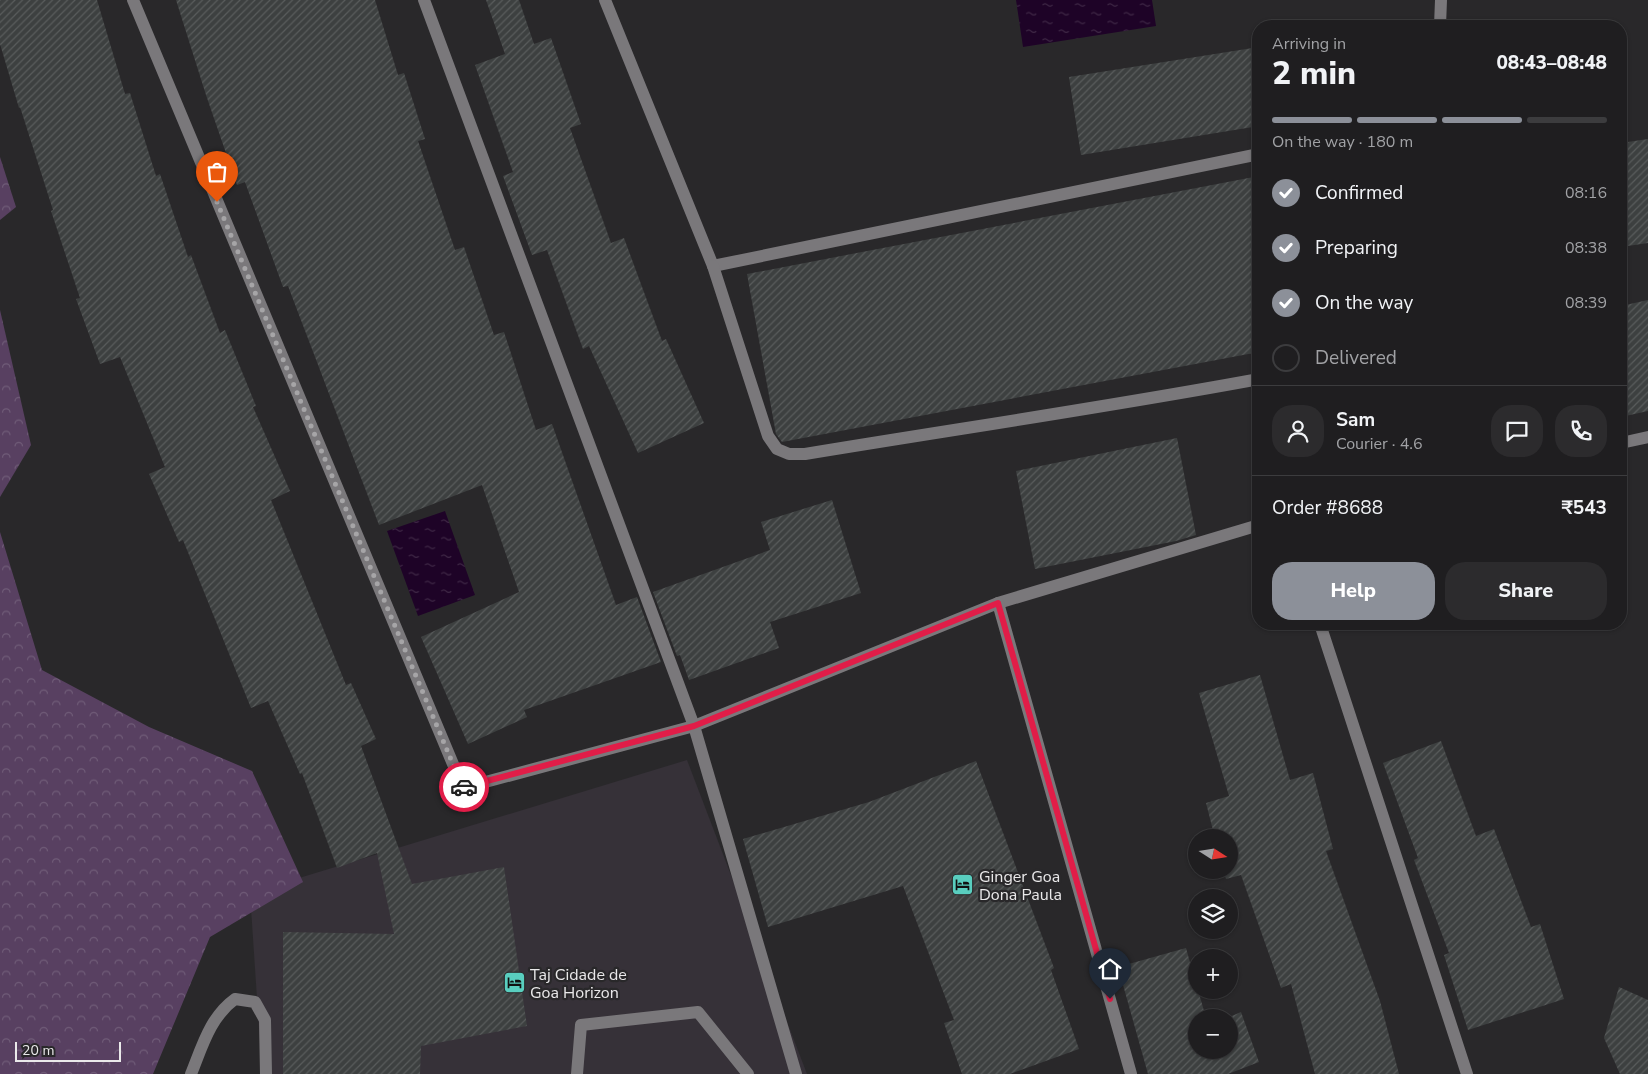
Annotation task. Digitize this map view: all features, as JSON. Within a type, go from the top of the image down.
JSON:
[{"type":"street","points":[[133,0],[463,788],[694,726],[998,603],[1252,527]]},
{"type":"street","points":[[424,0],[694,726],[796,1074]]},
{"type":"street","points":[[605,0],[713,266],[768,436],[777,449],[789,454],[805,454],[1252,380]]},
{"type":"street","points":[[1440,20],[1441,0]]},
{"type":"street","points":[[713,266],[1252,155]]},
{"type":"street","points":[[1627,442],[1648,437]]},
{"type":"street","points":[[998,603],[1132,1074]]},
{"type":"street","points":[[1322,630],[1467,1074]]},
{"type":"street","points":[[191,1074],[210,1028],[224,1007],[235,999],[255,1002],[266,1020],[266,1074]]},
{"type":"street","points":[[577,1074],[581,1025],[698,1012],[748,1074]]},
{"type":"shaded area","name":"Taj Cidade de Goa Horizon","points":[[687,760],[807,1074],[262,1074],[250,893]]},
{"type":"green space","points":[[0,157],[16,207],[0,220]]},
{"type":"green space","points":[[0,310],[31,445],[0,497]]},
{"type":"green space","points":[[0,532],[42,670],[149,727],[252,771],[303,882],[210,937],[153,1074],[0,1074]]},
{"type":"water","points":[[1016,0],[1152,0],[1156,26],[1023,47]]},
{"type":"water","points":[[445,511],[475,595],[418,616],[387,531]]},
{"type":"building","points":[[0,0],[97,0],[125,94],[130,93],[156,176],[160,174],[188,257],[191,255],[220,333],[225,330],[256,406],[253,407],[290,491],[271,500],[346,685],[351,683],[376,739],[361,746],[412,884],[504,867],[527,1026],[421,1046],[420,1074],[283,1074],[283,932],[394,934],[377,853],[337,868],[302,773],[300,774],[268,701],[251,708],[183,540],[179,542],[149,474],[165,467],[120,357],[100,364],[76,299],[80,298],[51,211],[53,210],[0,44]]},
{"type":"building","points":[[176,0],[375,0],[398,75],[404,73],[425,139],[418,141],[455,250],[464,247],[494,335],[504,332],[536,430],[552,424],[616,605],[637,597],[661,662],[524,710],[527,717],[468,744],[421,637],[519,592],[482,485],[379,525],[288,286],[283,287],[245,182],[237,185]]},
{"type":"building","points":[[486,0],[519,0],[534,44],[551,38],[581,124],[570,128],[611,243],[624,238],[662,341],[666,339],[704,423],[638,453],[589,346],[583,349],[547,250],[532,255],[503,176],[513,172],[475,65],[505,54]]},
{"type":"building","points":[[1252,48],[1252,127],[1081,155],[1069,77]]},
{"type":"building","points":[[1648,139],[1648,243],[1627,246],[1627,142]]},
{"type":"building","points":[[1252,177],[1252,353],[782,442],[776,434],[747,274]]},
{"type":"building","points":[[1648,300],[1648,411],[1627,416],[1627,305]]},
{"type":"building","points":[[1177,438],[1196,535],[1176,541],[1035,569],[1016,471]]},
{"type":"building","points":[[832,500],[861,593],[770,622],[779,648],[689,680],[680,655],[677,656],[653,592],[770,550],[761,522]]},
{"type":"building","points":[[1260,675],[1290,780],[1313,773],[1333,849],[1326,851],[1380,1001],[1399,1074],[1315,1074],[1291,984],[1281,988],[1241,875],[1238,876],[1238,829],[1213,829],[1206,803],[1229,796],[1199,693]]},
{"type":"building","points":[[1441,741],[1476,836],[1494,829],[1531,927],[1540,924],[1564,999],[1468,1030],[1444,955],[1449,953],[1414,860],[1418,858],[1383,763]]},
{"type":"building","points":[[976,761],[1054,968],[1051,970],[1079,1049],[1010,1074],[962,1074],[944,1023],[954,1020],[903,886],[768,927],[743,839],[869,802]]},
{"type":"building","points":[[1186,948],[1188,955],[1188,999],[1201,999],[1203,1009],[1188,1009],[1188,1059],[1238,1059],[1238,1013],[1241,1012],[1259,1062],[1228,1074],[1148,1074],[1118,967]]},
{"type":"building","points":[[1619,987],[1648,1000],[1648,1074],[1620,1074],[1604,1038]]},
{"type":"way so far","points":[[217,202],[464,787]]},
{"type":"place","name":"Ginger Goa Dona Paula","points":[[963,885]]},
{"type":"place","name":"Taj Cidade de Goa Horizon","points":[[514,983]]},
{"type":"route","points":[[464,787],[694,726],[998,603],[1110,999]]}]
